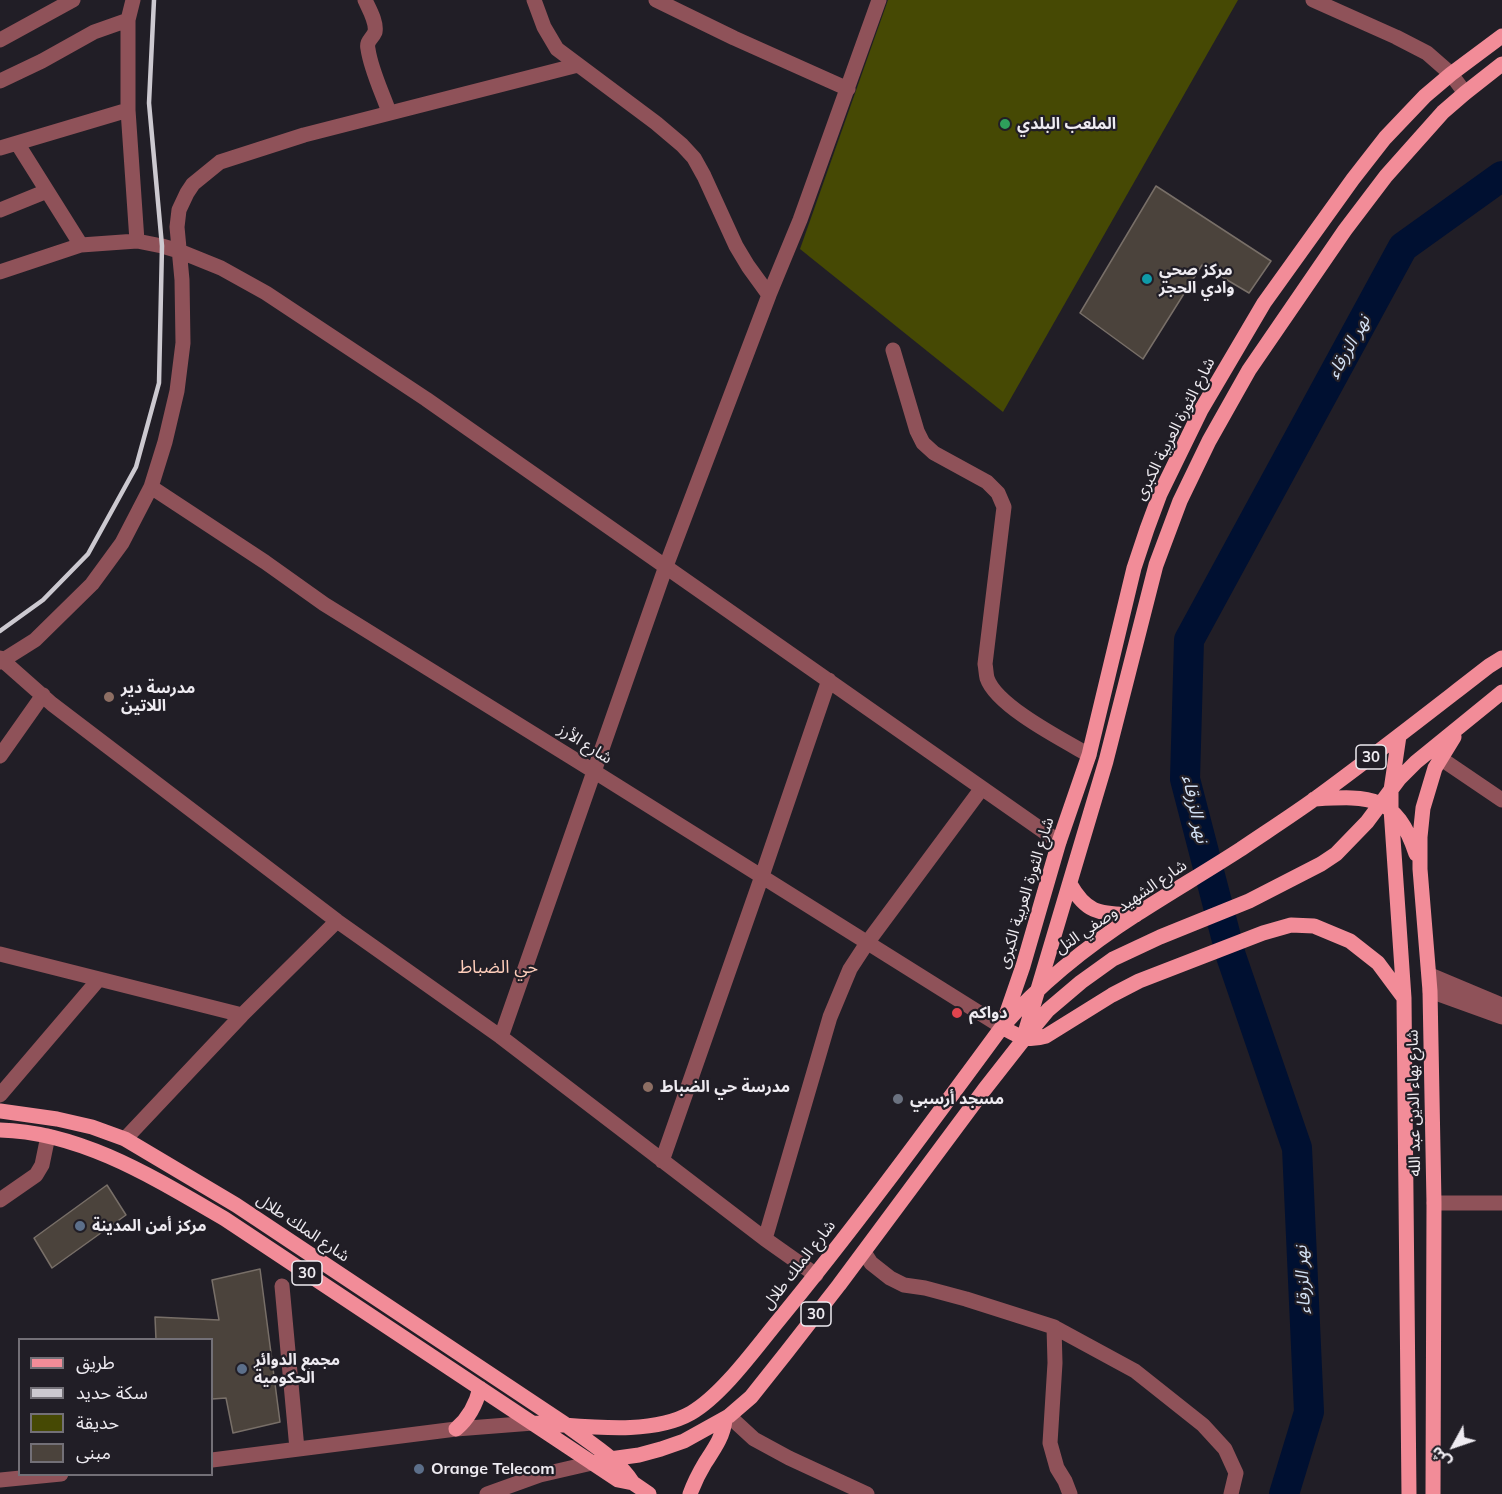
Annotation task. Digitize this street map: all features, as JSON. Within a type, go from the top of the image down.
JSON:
[{"type":"main road","name":"شارع الثورة العربية الكبرى","points":[[1002,1028],[1023,966],[1059,842],[1089,755],[1134,568],[1160,494],[1201,410],[1264,303],[1385,138],[1425,96],[1502,36]]},
{"type":"main road","points":[[1024,1039],[1110,749],[1156,565],[1180,501],[1209,441],[1249,370],[1345,230],[1386,176],[1443,112],[1502,64]]},
{"type":"main road","name":"شارع الشهيد وصفي التل","points":[[1002,1028],[1020,1006],[1068,963],[1136,915],[1238,851],[1314,799],[1502,658]]},
{"type":"main road","name":"30","points":[[0,1130],[16,1130],[81,1145],[171,1188],[225,1219],[592,1463],[661,1449],[684,1441],[727,1418],[750,1397],[864,1252],[1048,1010],[1113,959],[1250,901],[1336,854],[1386,806],[1391,790],[1416,762],[1502,692]]},
{"type":"main road","name":"شارع بهاء الدين عبد الله","points":[[1433,1494],[1434,1203],[1430,975],[1420,869],[1420,837],[1423,808],[1435,768],[1465,722]]},
{"type":"main road","points":[[1391,790],[1399,736]]},
{"type":"main road","points":[[1314,799],[1346,797],[1386,806],[1403,824],[1420,869]]},
{"type":"main road","name":"شارع بهاء الدين عبد الله","points":[[1386,806],[1404,998],[1408,1494]]},
{"type":"main road","points":[[1070,884],[1077,897],[1096,911],[1136,915]]},
{"type":"main road","points":[[1002,1028],[1024,1039],[1034,1040],[1046,1036],[1139,981],[1263,933],[1291,925],[1314,926],[1350,941],[1378,963],[1404,998]]},
{"type":"main road","name":"شارع الملك طلال","points":[[533,1423],[586,1426],[661,1425],[690,1414],[712,1397],[736,1372],[816,1275],[1002,1028]]},
{"type":"main road","name":"شارع الملك طلال","points":[[0,1111],[57,1119],[92,1127],[125,1139],[236,1205],[565,1424],[626,1472],[633,1483]]},
{"type":"main road","points":[[456,1429],[469,1415],[478,1398],[480,1388]]},
{"type":"main road","points":[[690,1494],[704,1465],[720,1440],[727,1418]]},
{"type":"main road","points":[[592,1463],[618,1480],[633,1483],[649,1494]]},
{"type":"street","points":[[0,40],[73,0]]},
{"type":"street","points":[[133,0],[128,20],[128,110],[137,241]]},
{"type":"street","points":[[365,0],[375,29],[367,44],[370,59],[389,112]]},
{"type":"street","points":[[534,0],[544,27],[557,49],[656,123],[694,158],[736,246],[769,295]]},
{"type":"street","points":[[656,0],[848,89]]},
{"type":"street","points":[[501,1037],[666,566],[769,295],[800,220],[879,0]]},
{"type":"street","points":[[1312,0],[1427,53],[1451,74],[1465,93]]},
{"type":"street","points":[[0,81],[94,32],[128,20]]},
{"type":"street","points":[[578,65],[304,135],[220,162],[193,184],[179,210],[177,227],[182,280],[183,343],[177,391],[151,487],[122,543],[92,584],[35,640],[1,660],[43,695],[337,921],[501,1037],[765,1239],[816,1275]]},
{"type":"street","points":[[0,148],[128,110]]},
{"type":"street","points":[[16,142],[81,246]]},
{"type":"street","points":[[0,210],[47,191]]},
{"type":"street","points":[[0,272],[81,246],[137,241],[179,251],[221,268],[266,293],[426,399],[1059,842]]},
{"type":"street","points":[[893,350],[923,443],[934,453],[987,482],[998,493],[1004,507],[985,664],[987,678],[1000,698],[1043,729],[1089,755]]},
{"type":"street","name":"شارع الأرز","points":[[151,487],[324,604],[1002,1028]]},
{"type":"street","points":[[662,1161],[830,680]]},
{"type":"street","points":[[0,756],[43,695]]},
{"type":"street","points":[[1440,758],[1502,800]]},
{"type":"street","points":[[765,1239],[830,1017],[850,969],[982,788]]},
{"type":"street","points":[[125,1139],[242,1015],[337,921]]},
{"type":"street","points":[[0,954],[242,1015]]},
{"type":"street","points":[[1430,975],[1500,1006]]},
{"type":"street","points":[[0,1095],[99,979]]},
{"type":"street","points":[[1430,991],[1500,1006]]},
{"type":"street","points":[[0,1200],[36,1175],[42,1165],[48,1136]]},
{"type":"street","points":[[1434,1203],[1502,1203]]},
{"type":"street","points":[[864,1252],[872,1263],[890,1278],[904,1285],[966,1299],[1054,1327],[1135,1371],[1203,1425],[1225,1449],[1236,1473],[1231,1494]]},
{"type":"street","points":[[282,1286],[297,1449]]},
{"type":"street","points":[[1054,1327],[1055,1363],[1050,1443],[1057,1468],[1070,1494]]},
{"type":"street","points":[[727,1418],[754,1439],[867,1494]]},
{"type":"street","points":[[213,1460],[456,1429],[533,1423]]},
{"type":"street","points":[[487,1494],[540,1475],[592,1463]]},
{"type":"street","points":[[0,1480],[41,1476]]},
{"type":"green space","name":"الملعب البلدي","points":[[888,0],[1238,0],[1003,412],[800,249]]},
{"type":"building","name":"مركز صحي وادي الحجر","points":[[1156,186],[1271,261],[1249,293],[1202,265],[1143,359],[1080,313]]},
{"type":"building","name":"مركز أمن المدينة","points":[[107,1185],[126,1215],[52,1268],[34,1238]]},
{"type":"building","name":"مجمع الدوائر الحكومية","points":[[260,1269],[280,1422],[233,1433],[226,1398],[213,1399],[213,1338],[156,1338],[155,1317],[219,1320],[212,1280]]},
{"type":"waterway","name":"نهر الزرقاء","points":[[1284,1494],[1309,1412],[1297,1148],[1231,956],[1185,779],[1189,640],[1403,247],[1502,176]]},
{"type":"railway","points":[[0,631],[43,600],[88,554],[136,467],[159,383],[162,246],[149,103],[154,0]]},
{"type":"place","name":"الملعب البلدي","points":[[1005,124]]},
{"type":"place","name":"مركز صحي وادي الحجر","points":[[1147,279]]},
{"type":"place","name":"مدرسة دير اللاتين","points":[[109,697]]},
{"type":"place","name":"دواكم","points":[[957,1013]]},
{"type":"place","name":"مدرسة حي الضباط","points":[[648,1087]]},
{"type":"place","name":"مسجد أرسبي","points":[[898,1099]]},
{"type":"place","name":"مركز أمن المدينة","points":[[80,1226]]},
{"type":"place","name":"مجمع الدوائر الحكومية","points":[[242,1369]]},
{"type":"place","name":"Orange Telecom","points":[[419,1469]]},
{"type":"district","name":"حي الضباط","points":[[498,968]]}]
